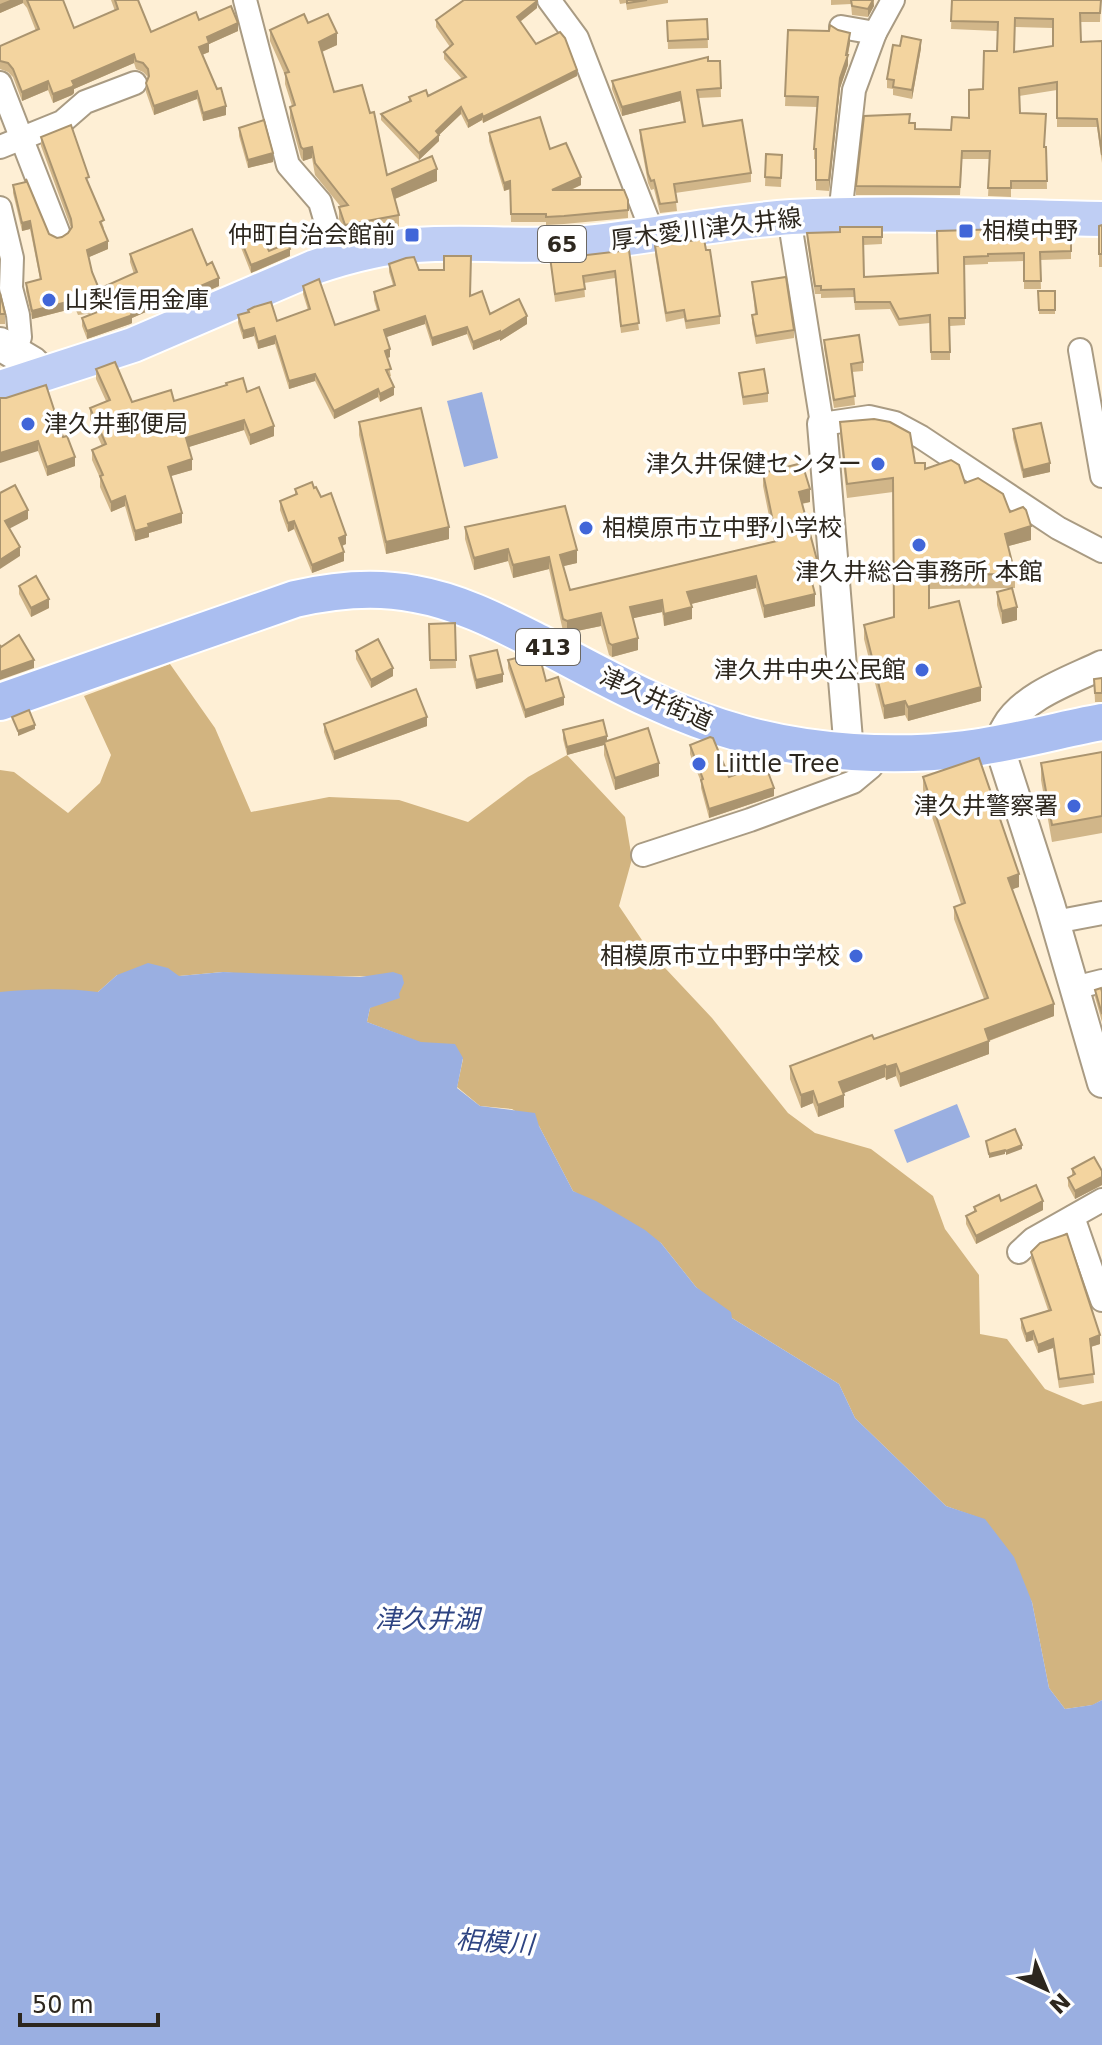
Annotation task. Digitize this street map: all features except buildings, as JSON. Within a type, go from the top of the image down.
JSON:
[{"type":"highway","name":"津久井街道","points":[[0,702],[295,599],[336,591],[386,590],[431,597],[467,608],[650,700],[698,720],[772,742],[865,752],[965,749],[1102,722]]},
{"type":"main road","name":"厚木愛川津久井線","points":[[0,388],[133,345],[302,272],[372,251],[416,245],[586,243],[723,223],[789,217],[1102,219]]},
{"type":"main road","points":[[8,348],[43,374]]},
{"type":"street","points":[[245,0],[288,165],[320,202],[337,260]]},
{"type":"street","points":[[549,0],[577,38],[653,234]]},
{"type":"street","points":[[840,215],[854,90],[875,33],[893,0]]},
{"type":"street","points":[[841,27],[875,33]]},
{"type":"street","points":[[0,83],[58,232]]},
{"type":"street","points":[[0,147],[62,122],[85,102],[135,83]]},
{"type":"street","points":[[0,208],[12,258],[11,288],[20,337],[8,348]]},
{"type":"street","points":[[643,855],[853,782],[871,767],[865,752],[822,424],[789,217]]},
{"type":"street","points":[[1080,350],[1078,390],[1102,470]]},
{"type":"street","points":[[822,424],[869,417],[895,423],[1058,528],[1102,551]]},
{"type":"street","points":[[1102,665],[1030,700],[1005,727],[1001,743],[1102,1083]]},
{"type":"street","points":[[1055,922],[1102,913]]},
{"type":"street","points":[[1074,988],[1102,981]]},
{"type":"street","points":[[1019,1252],[1033,1239],[1102,1200]]},
{"type":"street","points":[[1073,1217],[1102,1300]]},
{"type":"shaded area","points":[[170,664],[215,728],[251,812],[329,797],[399,800],[468,822],[528,777],[567,755],[625,817],[632,859],[619,906],[650,952],[712,1018],[788,1113],[815,1133],[871,1149],[933,1196],[945,1229],[979,1275],[980,1334],[1007,1339],[1045,1389],[1083,1405],[1102,1401],[1102,1700],[1093,1705],[1065,1709],[1049,1688],[1032,1602],[985,1520],[946,1506],[855,1418],[839,1384],[732,1318],[696,1287],[661,1243],[573,1191],[539,1126],[512,1109],[480,1106],[457,1087],[463,1059],[367,1022],[370,1008],[394,976],[275,977],[223,972],[179,976],[117,975],[98,992],[0,995],[0,770],[14,772],[68,813],[100,783],[111,755],[84,696]]},
{"type":"water","points":[[482,392],[498,458],[464,467],[447,401]]},
{"type":"water","name":"津久井湖","points":[[148,963],[168,968],[179,976],[223,972],[360,977],[393,972],[402,975],[404,983],[400,998],[370,1008],[367,1022],[421,1042],[455,1044],[463,1058],[457,1088],[480,1106],[535,1113],[573,1191],[645,1230],[661,1243],[696,1287],[731,1312],[732,1318],[839,1384],[855,1418],[946,1506],[985,1519],[1014,1557],[1032,1602],[1049,1688],[1065,1709],[1092,1705],[1102,1700],[1102,2045],[0,2045],[0,992],[49,989],[98,992],[117,975]]},
{"type":"water","points":[[957,1104],[970,1137],[907,1163],[894,1130]]},
{"type":"place","name":"相模中野","points":[[966,231]]},
{"type":"place","name":"仲町自治会館前","points":[[412,235]]},
{"type":"place","name":"山梨信用金庫","points":[[49,300]]},
{"type":"place","name":"津久井郵便局","points":[[28,424]]},
{"type":"place","name":"津久井保健センター","points":[[878,464]]},
{"type":"place","name":"相模原市立中野小学校","points":[[586,528]]},
{"type":"place","name":"津久井総合事務所 本館","points":[[919,545]]},
{"type":"place","name":"津久井中央公民館","points":[[922,670]]},
{"type":"place","name":"Liittle Tree","points":[[699,764]]},
{"type":"place","name":"津久井警察署","points":[[1074,806]]},
{"type":"place","name":"相模原市立中野中学校","points":[[856,956]]},
{"type":"water label","name":"相模川","points":[[495,1942]]}]
